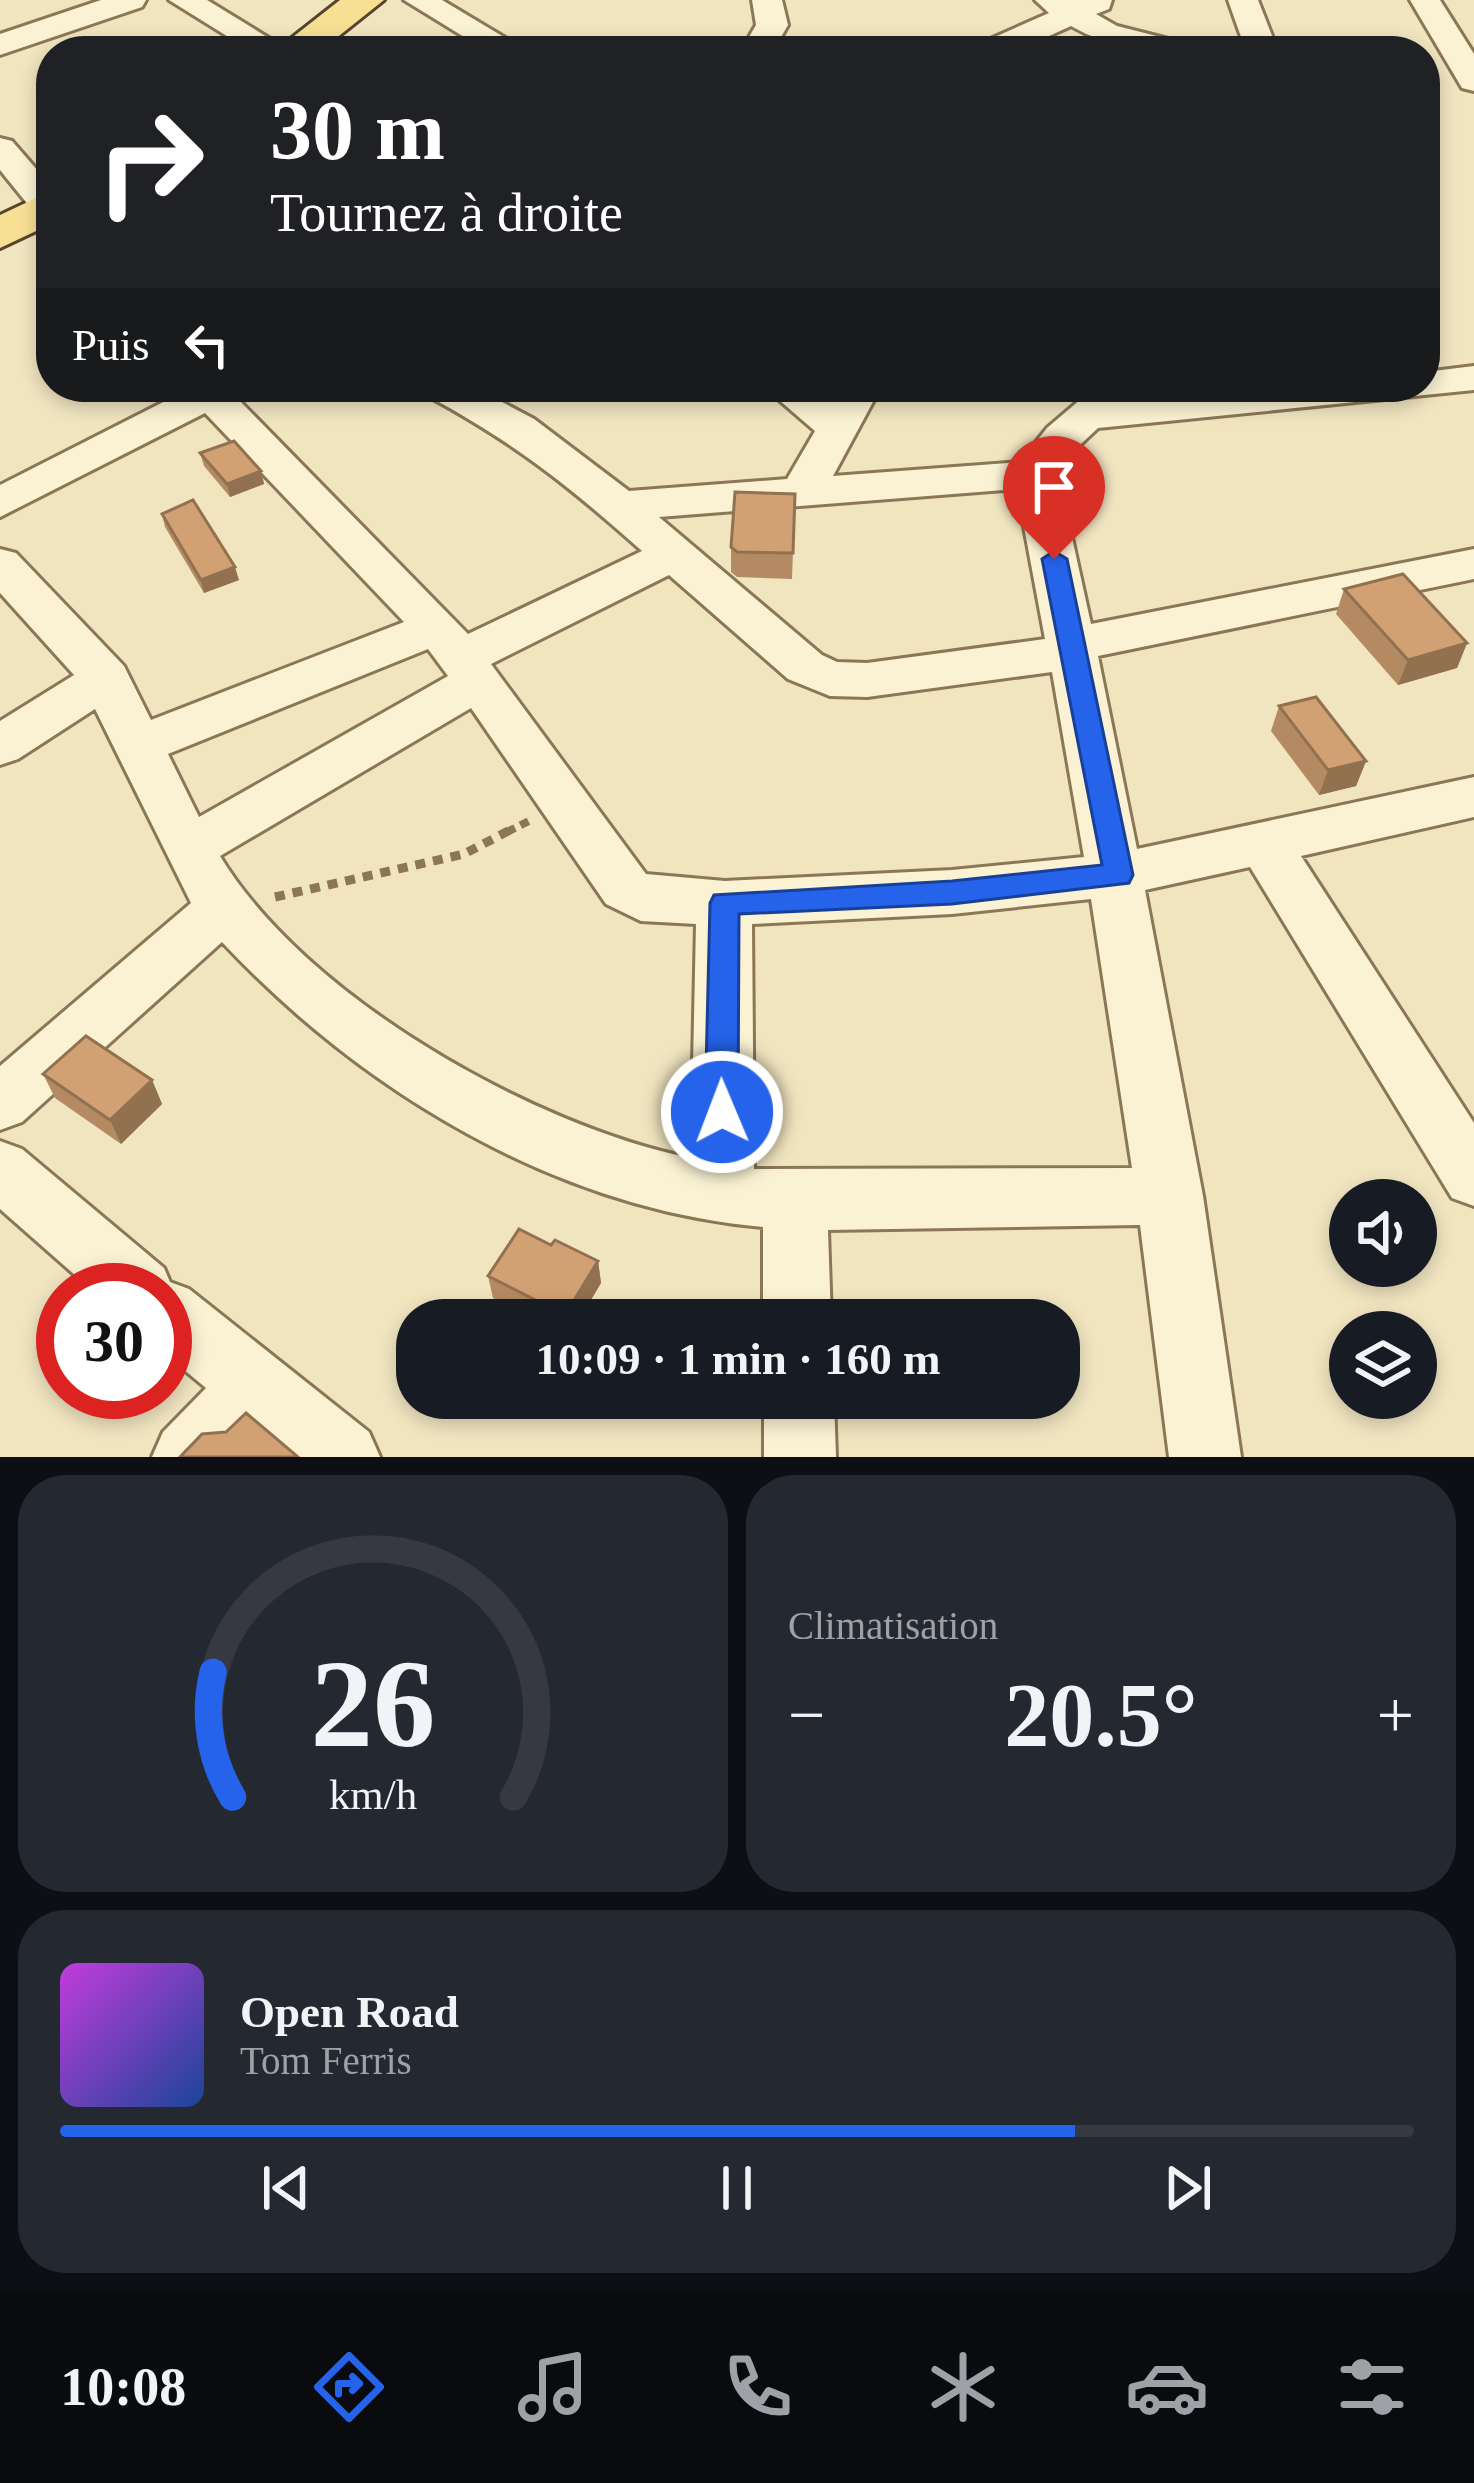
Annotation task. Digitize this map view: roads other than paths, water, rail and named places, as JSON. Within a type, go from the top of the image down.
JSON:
[{"type":"main road","points":[[316,36],[365,0]]},
{"type":"main road","points":[[0,234],[36,215]]},
{"type":"street","points":[[0,45],[131,0]]},
{"type":"street","points":[[184,0],[248,36]]},
{"type":"street","points":[[419,0],[484,36]]},
{"type":"street","points":[[766,36],[772,26],[767,0]]},
{"type":"street","points":[[1243,0],[1256,36]]},
{"type":"street","points":[[1425,0],[1474,81]]},
{"type":"street","points":[[1018,36],[1075,5],[1096,36]]},
{"type":"street","points":[[0,148],[36,190]]},
{"type":"street","points":[[1440,381],[1474,378]]},
{"type":"street","points":[[0,503],[188,402]]},
{"type":"street","points":[[224,402],[458,656],[632,894],[664,902],[724,903],[952,892],[1118,875],[1474,797]]},
{"type":"street","points":[[471,402],[519,428],[622,506],[806,667],[830,679],[867,680],[1012,664],[1072,645],[1474,564]]},
{"type":"street","points":[[804,402],[835,426]]},
{"type":"street","points":[[803,491],[850,402]]},
{"type":"street","points":[[1106,402],[1046,449],[1036,474],[1118,875],[1171,1196],[1204,1457]]},
{"type":"street","points":[[622,506],[1036,474]]},
{"type":"street","points":[[139,745],[458,656],[676,554]]},
{"type":"street","points":[[0,564],[106,678],[188,849],[224,908],[314,994],[412,1070],[541,1139],[636,1174],[723,1194],[795,1201],[1171,1196]]},
{"type":"street","points":[[188,849],[458,656]]},
{"type":"street","points":[[0,746],[106,678]]},
{"type":"street","points":[[1265,845],[1474,1178]]},
{"type":"street","points":[[723,1194],[724,903]]},
{"type":"street","points":[[0,1103],[224,908]]},
{"type":"street","points":[[0,1169],[109,1263]]},
{"type":"street","points":[[795,1201],[797,1299]]},
{"type":"street","points":[[192,1335],[344,1457]]},
{"type":"street","points":[[188,1457],[254,1389]]},
{"type":"street","points":[[799,1419],[800,1457]]}]
